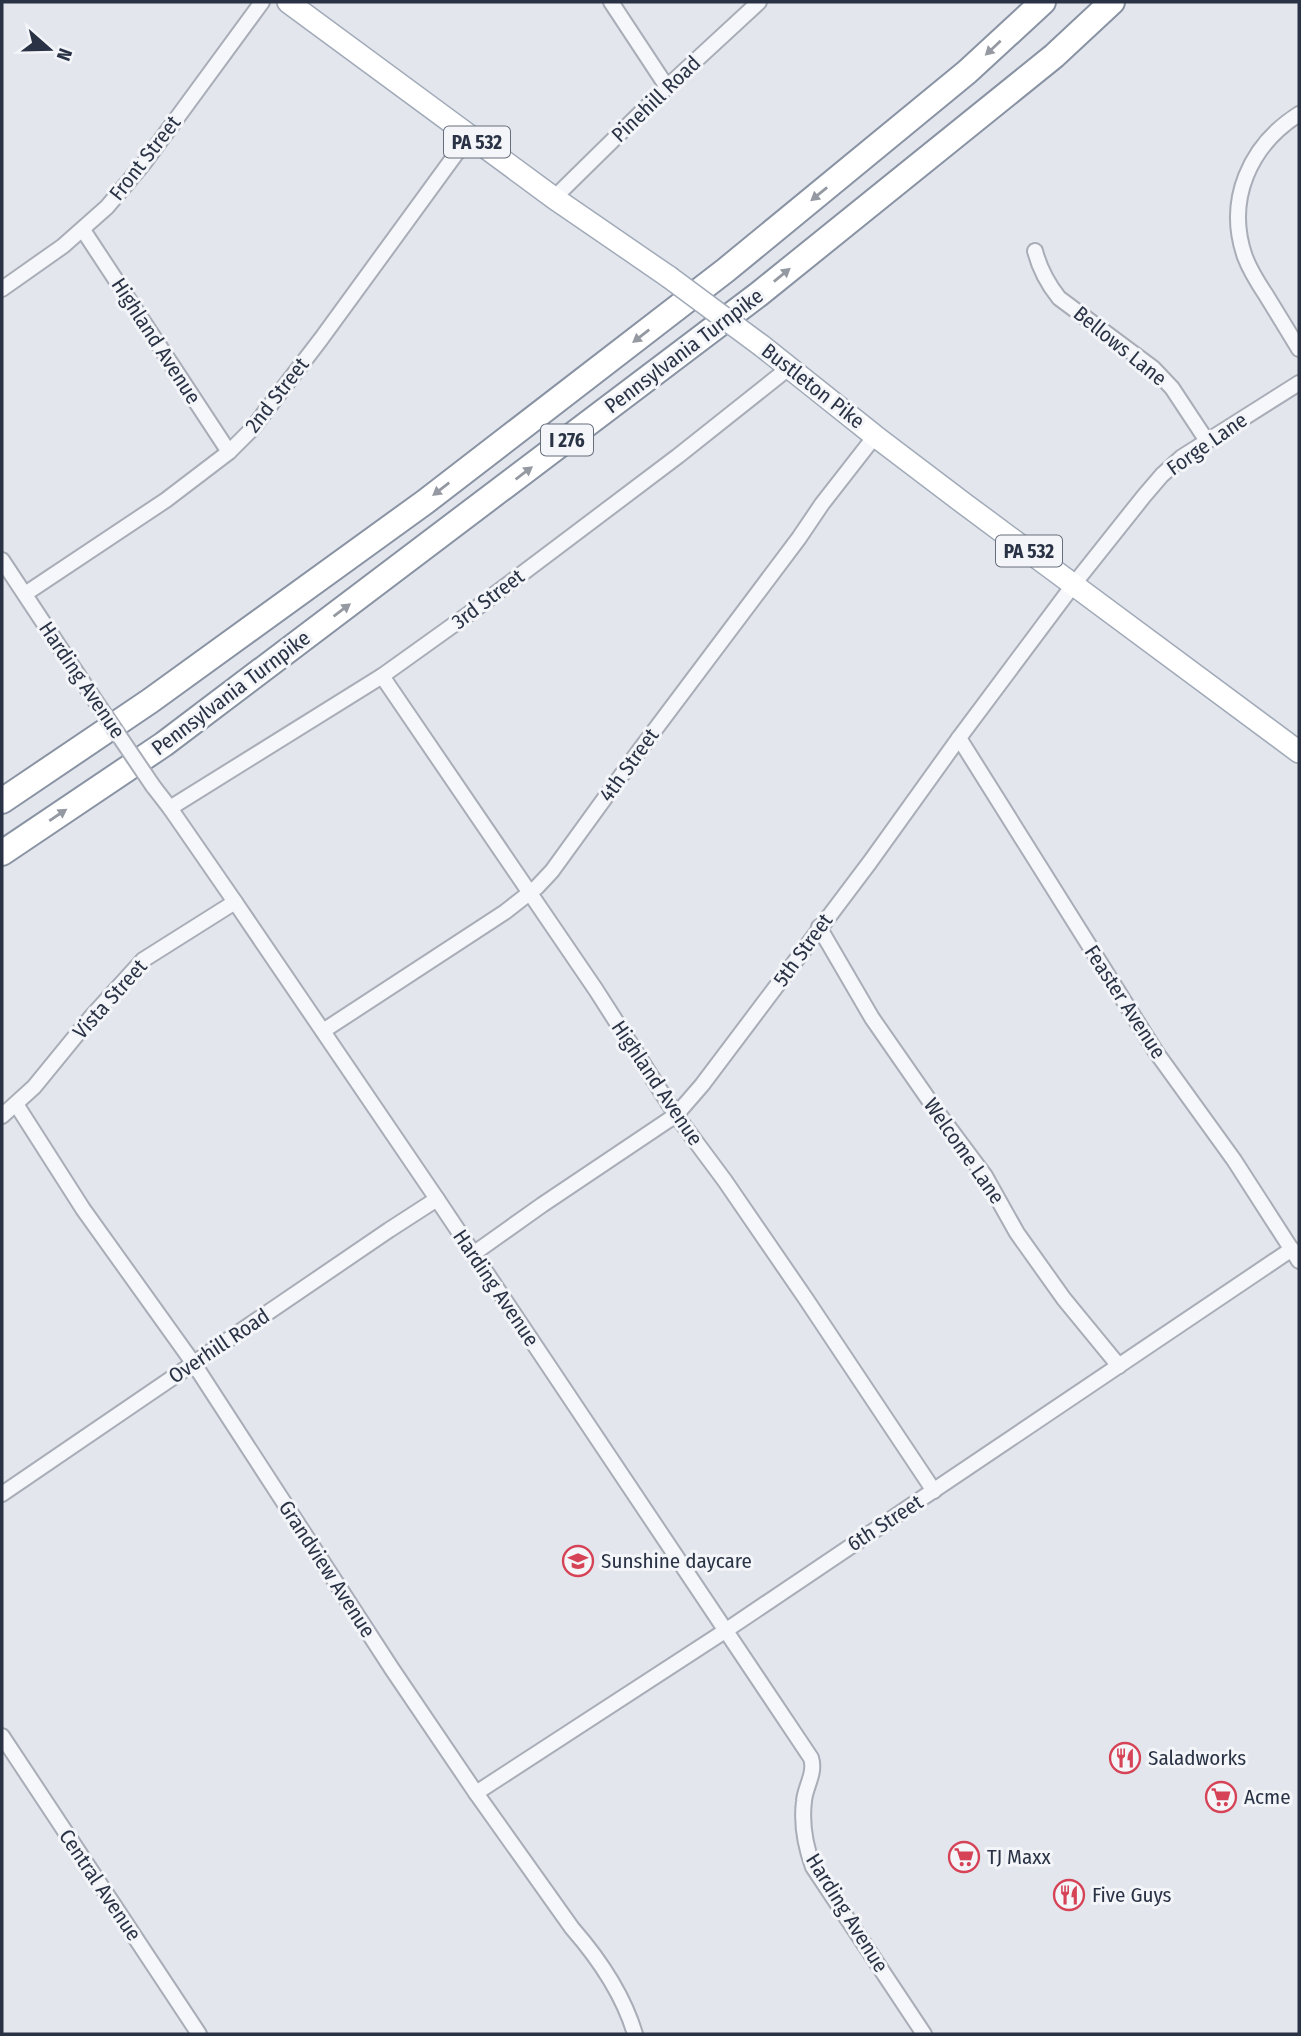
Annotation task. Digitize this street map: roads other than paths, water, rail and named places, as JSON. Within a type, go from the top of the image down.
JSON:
[{"type":"highway","name":"Pennsylvania Turnpike","points":[[2,801],[150,701],[425,502],[726,270],[967,72],[1043,2]]},
{"type":"highway","name":"Pennsylvania Turnpike","points":[[2,853],[164,744],[759,294],[1054,56],[1112,2]]},
{"type":"main road","name":"Bustleton Pike","points":[[288,2],[554,198],[670,277],[790,367],[875,436],[1299,752]]},
{"type":"street","name":"Front Street","points":[[2,289],[83,230],[107,207],[132,178],[262,2]]},
{"type":"street","points":[[611,2],[667,88]]},
{"type":"street","name":"Pinehill Road","points":[[554,198],[759,2]]},
{"type":"street","points":[[1299,114],[1271,135],[1254,158],[1241,192],[1238,216],[1245,257],[1299,349]]},
{"type":"street","name":"2nd Street","points":[[25,594],[166,500],[229,452],[252,429],[469,136]]},
{"type":"street","name":"Highland Avenue","points":[[83,230],[229,452]]},
{"type":"street","name":"Bellows Lane","points":[[1035,251],[1048,284],[1059,298],[1153,368],[1172,388],[1207,441]]},
{"type":"street","name":"3rd Street","points":[[170,808],[382,676],[667,464],[790,367]]},
{"type":"street","name":"Forge Lane","points":[[1074,584],[1162,475],[1182,457],[1299,383]]},
{"type":"street","name":"4th Street","points":[[323,1031],[505,912],[552,871],[799,538],[821,504],[875,436]]},
{"type":"street","name":"Harding Avenue","points":[[3,565],[437,1199],[813,1763],[804,1799],[802,1821],[805,1844],[813,1867],[924,2034]]},
{"type":"street","name":"5th Street","points":[[473,1254],[676,1115],[711,1074],[870,862],[909,805],[1074,584]]},
{"type":"street","name":"Highland Avenue","points":[[382,676],[528,894],[596,990],[676,1115],[806,1299],[934,1491]]},
{"type":"street","name":"Feaster Avenue","points":[[959,738],[1156,1052],[1234,1160],[1295,1255]]},
{"type":"street","name":"Vista Street","points":[[2,1116],[34,1087],[92,1016],[143,960],[235,902]]},
{"type":"street","name":"Welcome Lane","points":[[819,927],[872,1018],[985,1176],[1017,1233],[1064,1298],[1119,1366]]},
{"type":"street","name":"Grandview Avenue","points":[[16,1104],[83,1209],[194,1364],[476,1793],[610,1977],[635,2034]]},
{"type":"street","name":"Overhill Road","points":[[2,1494],[437,1199]]},
{"type":"street","name":"6th Street","points":[[476,1793],[725,1631],[1119,1366],[1295,1255]]},
{"type":"street","name":"Central Avenue","points":[[2,1736],[199,2034]]},
{"type":"place","name":"Sunshine daycare","points":[[578,1561]]},
{"type":"place","name":"Saladworks","points":[[1125,1758]]},
{"type":"place","name":"Acme","points":[[1221,1797]]},
{"type":"place","name":"TJ Maxx","points":[[964,1857]]},
{"type":"place","name":"Five Guys","points":[[1069,1895]]}]
